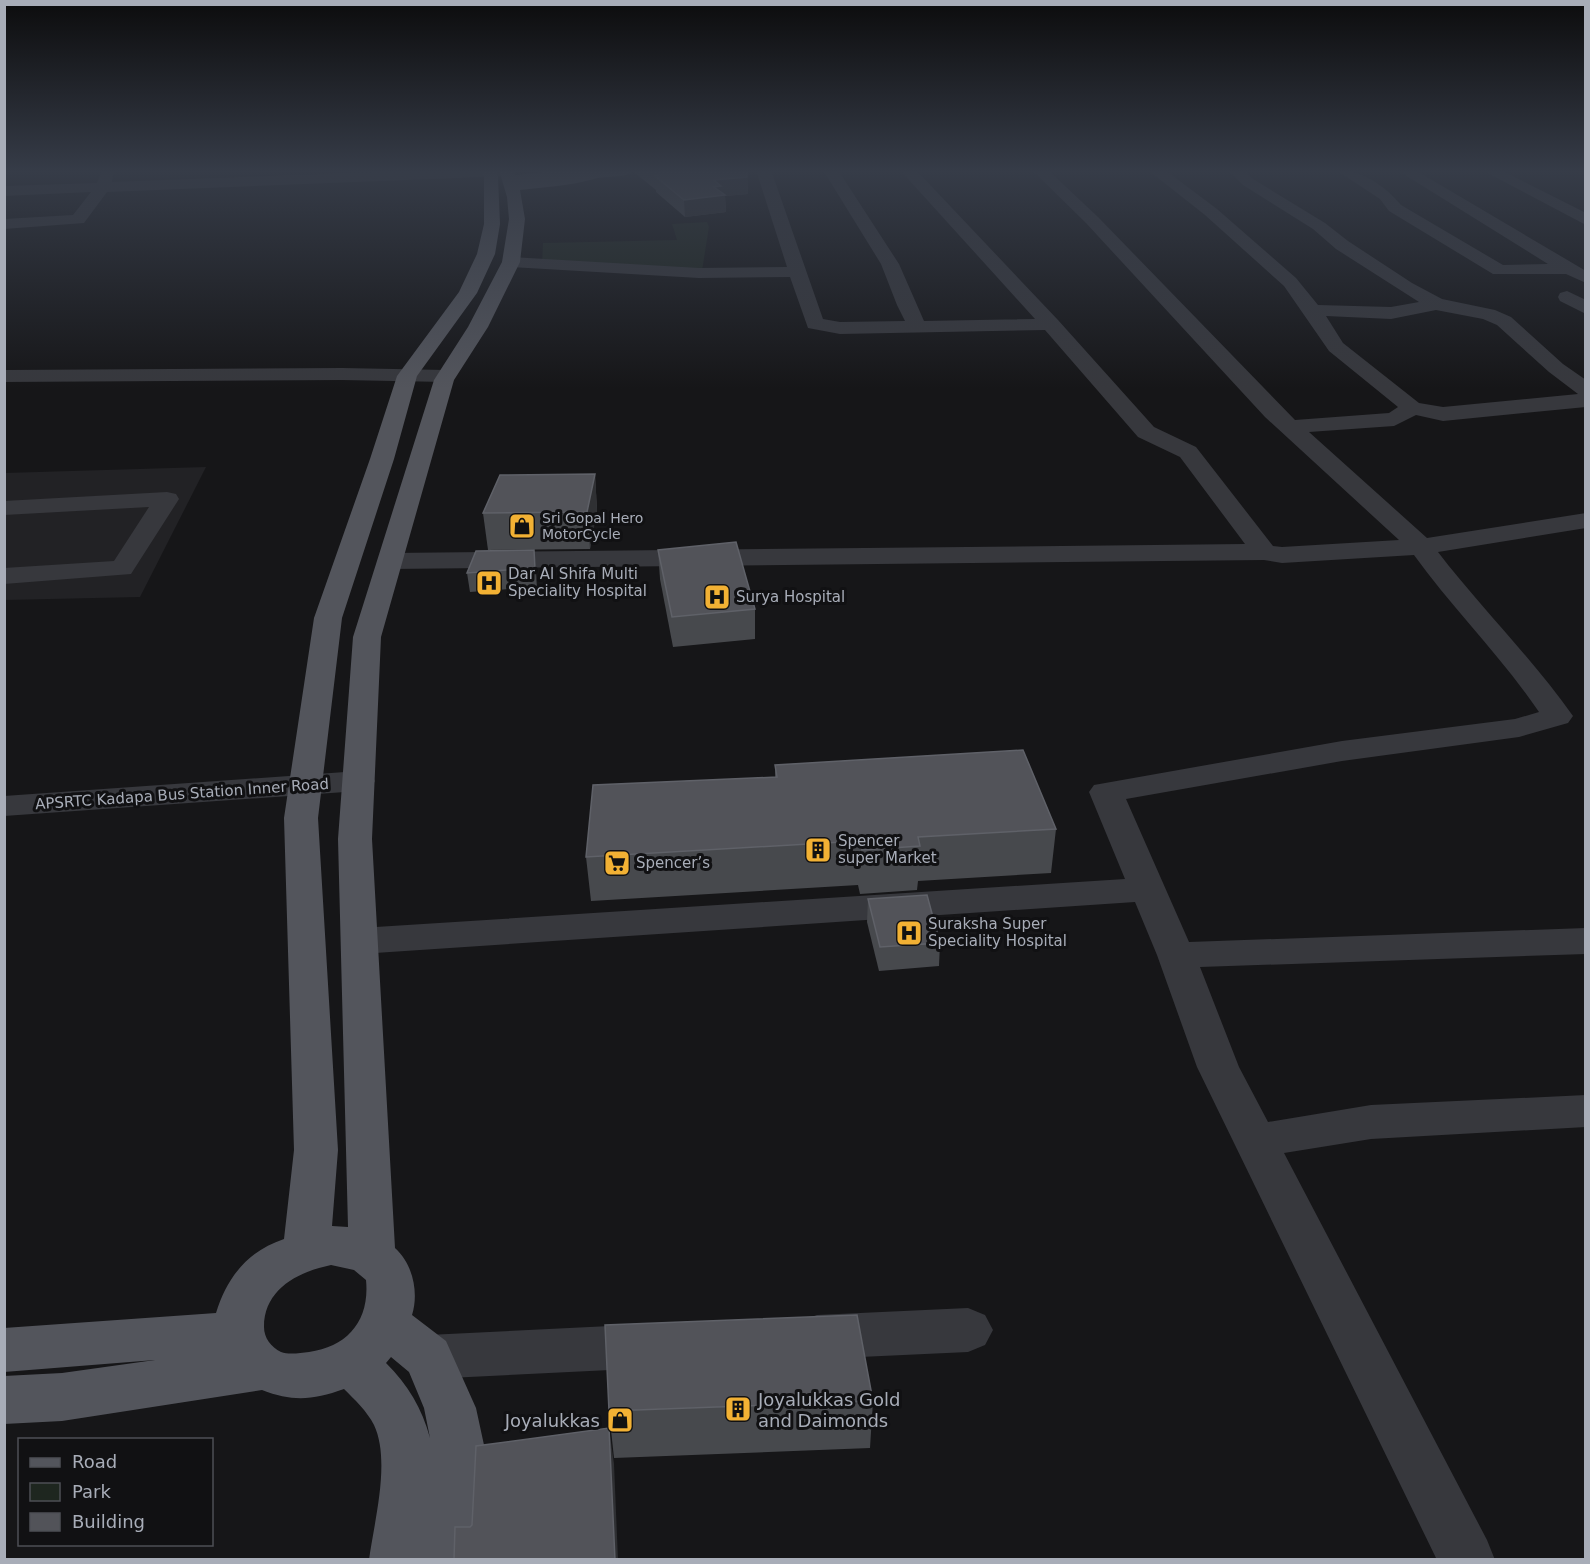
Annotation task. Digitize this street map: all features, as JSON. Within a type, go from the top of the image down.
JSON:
[{"type":"main road","points":[[306,1250],[316,1150],[301,818],[328,618],[382,459],[407,376],[468,293],[486,254],[488,243]]},
{"type":"main road","points":[[372,1256],[355,839],[367,637],[446,376],[471,336],[511,262],[514,243]]},
{"type":"main road","points":[[436,337],[471,336]]},
{"type":"main road","points":[[4,1350],[123,1340],[250,1351],[283,1376],[310,1376],[363,1355],[391,1312],[393,1290],[387,1271],[372,1256],[353,1247],[331,1245],[306,1250],[283,1259],[263,1274],[248,1293],[240,1314],[250,1351]]},
{"type":"main road","points":[[385,1323],[428,1357],[450,1408],[458,1445],[450,1560]]},
{"type":"main road","points":[[4,1400],[62,1397],[250,1351]]},
{"type":"main road","points":[[351,1361],[392,1407],[403,1436],[407,1468],[397,1560]]},
{"type":"street","points":[[788,243],[815,324],[840,328],[1051,324]]},
{"type":"street","points":[[876,243],[890,264],[906,305],[919,328]]},
{"type":"street","points":[[975,243],[1051,324],[1146,432],[1188,452],[1264,552]]},
{"type":"street","points":[[1113,243],[1222,359],[1290,427],[1422,547],[1451,587],[1533,681],[1557,716],[1519,728],[1342,751],[1106,792],[1176,955],[1218,1067],[1467,1560]]},
{"type":"street","points":[[1246,243],[1290,282],[1336,347],[1412,408],[1443,414],[1586,400]]},
{"type":"street","points":[[1343,243],[1388,275],[1436,304],[1488,314],[1504,321],[1556,368],[1586,390]]},
{"type":"street","points":[[1454,243],[1499,270],[1569,269]]},
{"type":"street","points":[[1525,243],[1586,278]]},
{"type":"street","points":[[511,262],[699,273],[798,272]]},
{"type":"street","points":[[1568,297],[1586,308]]},
{"type":"street","points":[[1312,310],[1391,313],[1436,304]]},
{"type":"street","points":[[4,376],[342,374],[446,376]]},
{"type":"street","points":[[1290,427],[1394,419],[1412,408]]},
{"type":"street","points":[[1586,497],[1583,500],[1586,505]]},
{"type":"street","points":[[4,508],[167,499],[123,568],[4,576]]},
{"type":"street","points":[[391,561],[1264,552],[1282,555],[1422,547],[1586,520]]},
{"type":"street","name":"APSRTC Kadapa Bus Station Inner Road","points":[[4,806],[359,781]]},
{"type":"street","points":[[360,941],[1148,889]]},
{"type":"street","points":[[1176,955],[1586,940]]},
{"type":"street","points":[[1257,1141],[1371,1122],[1586,1110]]},
{"type":"street","points":[[769,1340],[968,1330]]},
{"type":"street","points":[[428,1357],[698,1343]]},
{"type":"shaded area","points":[[206,467],[140,597],[5,600],[4,473]]},
{"type":"green space","points":[[543,243],[706,243],[702,271],[542,264]]},
{"type":"building","points":[[595,474],[587,512],[483,513],[500,475]]},
{"type":"building","points":[[736,542],[755,609],[672,617],[658,550]]},
{"type":"building","points":[[534,550],[535,568],[467,573],[476,551]]},
{"type":"building","points":[[1023,750],[1056,829],[918,837],[920,846],[862,850],[859,841],[586,857],[593,785],[777,777],[775,765]]},
{"type":"building","points":[[927,895],[940,943],[880,947],[868,899]]},
{"type":"building","points":[[857,1315],[873,1401],[609,1411],[605,1325]]},
{"type":"building","points":[[609,1428],[615,1560],[454,1560],[455,1527],[472,1525],[476,1446]]},
{"type":"place","name":"Sri Gopal Hero MotorCycle","points":[[522,526]]},
{"type":"place","name":"Dar Al Shifa Multi Speciality Hospital","points":[[489,583]]},
{"type":"place","name":"Surya Hospital","points":[[717,597]]},
{"type":"place","name":"Spencer super Market","points":[[818,850]]},
{"type":"place","name":"Spencer’s","points":[[617,863]]},
{"type":"place","name":"Suraksha Super Speciality Hospital","points":[[909,933]]},
{"type":"place","name":"Joyalukkas Gold and Daimonds","points":[[738,1409]]},
{"type":"place","name":"Joyalukkas","points":[[620,1420]]}]
